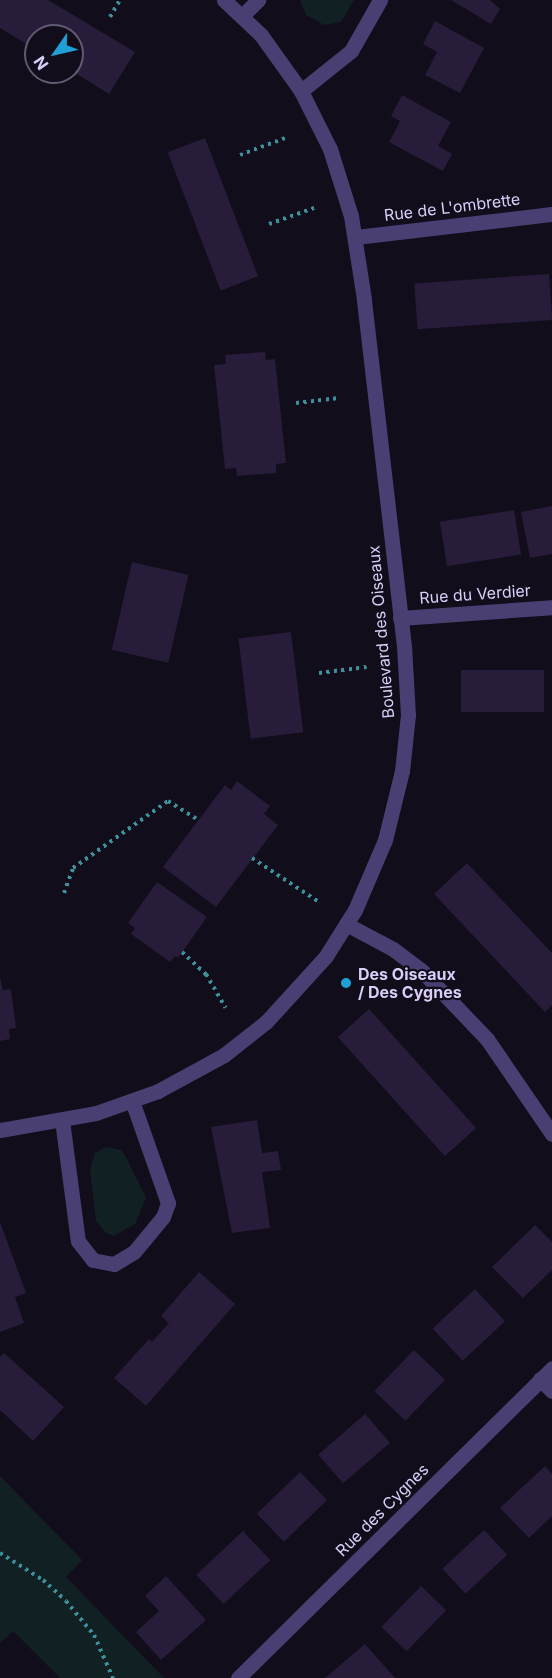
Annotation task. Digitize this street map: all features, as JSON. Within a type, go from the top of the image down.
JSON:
[{"type":"street","name":"Boulevard des Oiseaux","points":[[0,1130],[62,1120],[132,1101],[192,1074],[253,1033],[310,976],[363,896],[385,840],[406,750],[408,706],[400,618],[356,237],[330,149],[301,91],[278,56],[242,16],[224,0]]},
{"type":"street","points":[[242,16],[258,0]]},
{"type":"street","points":[[301,91],[351,51],[380,0]]},
{"type":"street","name":"Rue de L'ombrette","points":[[356,237],[552,214]]},
{"type":"street","name":"Rue du Verdier","points":[[400,618],[552,607]]},
{"type":"street","points":[[346,924],[393,949],[422,971],[487,1039],[552,1134]]},
{"type":"street","points":[[62,1120],[78,1241],[93,1260],[114,1264],[134,1252],[163,1217],[168,1203],[132,1101]]},
{"type":"street","name":"Rue des Cygnes","points":[[238,1678],[552,1368]]},
{"type":"street","points":[[540,1379],[552,1391]]},
{"type":"path","points":[[110,17],[120,0]]},
{"type":"path","points":[[240,156],[285,138]]},
{"type":"path","points":[[269,224],[314,208]]},
{"type":"path","points":[[296,403],[339,398]]},
{"type":"path","points":[[318,672],[367,667]]},
{"type":"path","points":[[64,893],[73,868],[168,801],[198,820]]},
{"type":"path","points":[[252,858],[319,902]]},
{"type":"path","points":[[182,952],[206,974],[226,1008]]},
{"type":"path","points":[[0,1553],[43,1580],[72,1607],[94,1635],[113,1678]]},
{"type":"shaded area","points":[[300,0],[354,0],[341,22],[324,25],[306,15]]},
{"type":"shaded area","points":[[106,1147],[121,1150],[146,1198],[135,1224],[114,1236],[106,1233],[96,1221],[90,1169],[95,1153]]},
{"type":"shaded area","points":[[0,1476],[82,1560],[66,1577],[164,1678],[60,1678],[13,1631],[0,1643]]},
{"type":"building","points":[[0,0],[48,0],[135,52],[109,94],[84,78],[84,24],[24,24],[24,43],[0,28]]},
{"type":"building","points":[[451,0],[490,0],[500,9],[491,24]]},
{"type":"building","points":[[435,21],[484,48],[460,93],[425,75],[437,52],[423,44]]},
{"type":"building","points":[[402,95],[451,122],[438,146],[452,154],[443,171],[389,142],[400,121],[391,116]]},
{"type":"building","points":[[205,138],[258,276],[221,291],[168,152]]},
{"type":"building","points":[[549,274],[552,320],[418,329],[414,283]]},
{"type":"building","points":[[265,352],[266,360],[275,359],[286,463],[276,464],[276,473],[237,476],[236,468],[225,469],[214,365],[226,364],[225,355]]},
{"type":"building","points":[[552,506],[552,554],[530,558],[521,512]]},
{"type":"building","points":[[514,510],[521,554],[447,566],[440,522]]},
{"type":"building","points":[[132,562],[189,575],[168,663],[112,650]]},
{"type":"building","points":[[291,632],[303,732],[251,739],[238,638]]},
{"type":"building","points":[[461,670],[544,670],[544,712],[461,712]]},
{"type":"building","points":[[237,781],[270,806],[264,814],[278,825],[216,907],[163,867],[225,785],[231,790]]},
{"type":"building","points":[[467,863],[552,953],[552,1005],[545,1012],[434,894]]},
{"type":"building","points":[[157,882],[207,917],[178,958],[175,956],[170,962],[131,934],[135,928],[128,923]]},
{"type":"building","points":[[0,977],[3,990],[11,989],[16,1028],[9,1029],[10,1039],[0,1041]]},
{"type":"building","points":[[369,1009],[476,1128],[445,1156],[338,1037]]},
{"type":"building","points":[[257,1120],[262,1153],[278,1151],[281,1170],[262,1172],[270,1228],[232,1233],[211,1127]]},
{"type":"building","points":[[0,1222],[26,1293],[15,1297],[24,1323],[0,1332]]},
{"type":"building","points":[[535,1225],[552,1242],[552,1270],[523,1298],[492,1267]]},
{"type":"building","points":[[199,1272],[235,1304],[146,1406],[114,1378],[149,1339],[152,1342],[169,1323],[161,1316]]},
{"type":"building","points":[[475,1289],[505,1321],[463,1361],[433,1329]]},
{"type":"building","points":[[414,1350],[445,1380],[405,1421],[374,1391]]},
{"type":"building","points":[[4,1353],[64,1407],[33,1441],[0,1410],[0,1357]]},
{"type":"building","points":[[365,1414],[390,1443],[343,1483],[318,1455]]},
{"type":"building","points":[[545,1466],[552,1474],[552,1516],[529,1538],[500,1508]]},
{"type":"building","points":[[300,1472],[327,1500],[284,1542],[257,1514]]},
{"type":"building","points":[[484,1530],[507,1555],[466,1594],[442,1569]]},
{"type":"building","points":[[243,1531],[270,1560],[223,1604],[196,1575]]},
{"type":"building","points":[[166,1576],[206,1620],[161,1660],[136,1632],[159,1611],[145,1596]]},
{"type":"building","points":[[421,1586],[446,1610],[407,1651],[381,1627]]},
{"type":"building","points":[[365,1644],[395,1678],[325,1678]]},
{"type":"place","name":"Des Oiseaux / Des Cygnes","points":[[346,983]]}]
